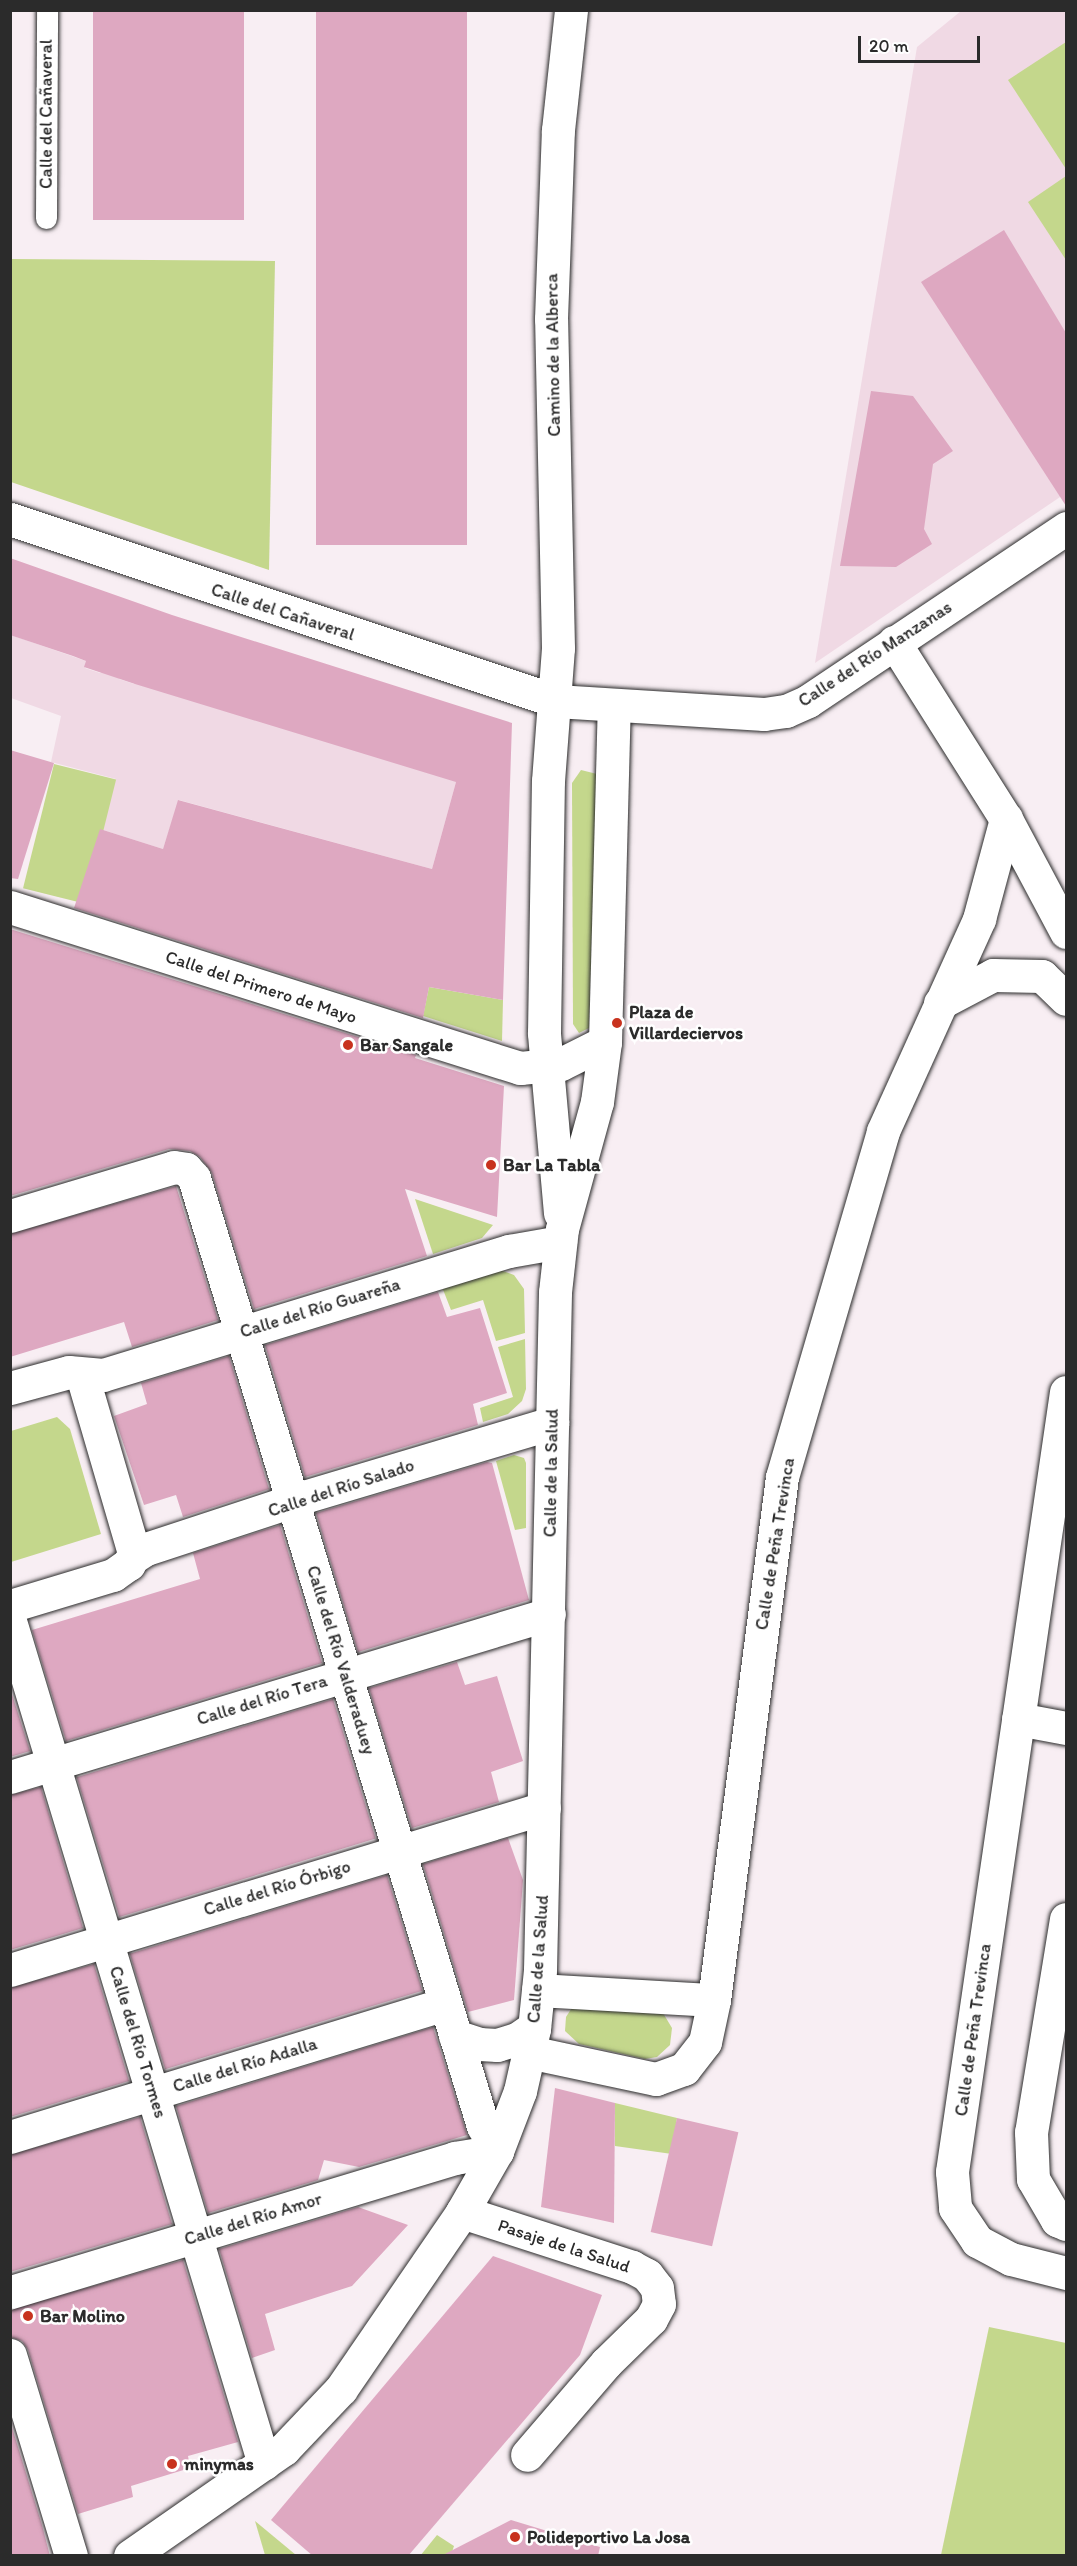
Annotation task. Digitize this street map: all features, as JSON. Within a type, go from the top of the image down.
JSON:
[{"type":"street","name":"Camino de la Alberca","points":[[556,701],[552,254],[558,130],[571,10]]},
{"type":"street","name":"Calle del Cañaveral","points":[[10,519],[556,701]]},
{"type":"street","name":"Calle del Río Manzanas","points":[[556,701],[775,714],[808,701],[1066,528]]},
{"type":"street","points":[[894,642],[1006,819],[1066,932]]},
{"type":"street","points":[[556,701],[548,781],[546,1066],[560,1242]]},
{"type":"street","points":[[560,1242],[597,1102],[605,1042],[614,705]]},
{"type":"street","name":"Calle de Peña Trevinca","points":[[531,2040],[647,2078],[665,2078],[684,2069],[700,2053],[714,2000],[782,1477],[883,1131],[979,919],[1006,819]]},
{"type":"street","name":"Calle del Primero de Mayo","points":[[10,907],[501,1063],[526,1068],[546,1066]]},
{"type":"street","points":[[939,1003],[993,975],[1042,976],[1066,999]]},
{"type":"street","points":[[546,1066],[574,1060],[605,1042]]},
{"type":"street","name":"Calle del Río Valderaduey","points":[[10,1216],[174,1167],[186,1169],[194,1178],[445,2004],[483,2126],[497,2151]]},
{"type":"street","name":"Calle del Río Guareña","points":[[10,1388],[61,1373],[103,1375],[509,1251],[560,1242]]},
{"type":"street","name":"Calle de la Salud","points":[[130,2556],[264,2464],[301,2434],[341,2389],[462,2212],[497,2151],[520,2091],[531,2040],[538,1990],[552,1423],[560,1242]]},
{"type":"street","points":[[82,1375],[134,1541],[132,1558]]},
{"type":"street","name":"Calle de Peña Trevinca","points":[[1066,1392],[952,2172],[955,2208],[977,2241],[1011,2259],[1066,2273]]},
{"type":"street","name":"Calle del Río Salado","points":[[10,1606],[113,1575],[146,1549],[552,1423]]},
{"type":"street","name":"Calle del Río Tera","points":[[10,1777],[549,1614]]},
{"type":"street","name":"Calle del Río Tormes","points":[[10,1621],[55,1763],[264,2464]]},
{"type":"street","points":[[1018,1719],[1066,1728]]},
{"type":"street","name":"Calle del Río Órbigo","points":[[10,1970],[544,1808]]},
{"type":"street","points":[[1066,1919],[1031,2132],[1033,2179],[1057,2220],[1066,2224]]},
{"type":"street","points":[[538,1990],[714,2000]]},
{"type":"street","name":"Calle del Río Adalla","points":[[10,2137],[445,2004]]},
{"type":"street","points":[[455,2036],[470,2042],[497,2045],[517,2039],[531,2040]]},
{"type":"street","name":"Calle del Río Amor","points":[[10,2292],[455,2158],[497,2151]]},
{"type":"street","name":"Pasaje de la Salud","points":[[462,2212],[632,2266],[647,2275],[657,2288],[658,2304],[651,2319],[606,2363],[527,2456]]},
{"type":"street","points":[[10,2355],[71,2556]]},
{"type":"lane","name":"Calle del Cañaveral","points":[[46,10],[46,218]]},
{"type":"shaded area","points":[[961,11],[1066,11],[1066,493],[815,663],[917,47]]},
{"type":"shaded area","points":[[11,635],[86,661],[85,668],[100,673],[123,664],[119,679],[134,684],[137,678],[461,764],[432,869],[179,800],[163,849],[100,829],[116,779],[51,762],[61,716],[11,698]]},
{"type":"green space","points":[[1066,42],[1066,169],[1008,80]]},
{"type":"green space","points":[[1066,176],[1066,260],[1028,202]]},
{"type":"green space","points":[[11,259],[275,261],[269,570],[11,482]]},
{"type":"green space","points":[[54,764],[116,779],[85,904],[23,888]]},
{"type":"green space","points":[[581,770],[597,774],[589,1028],[579,1033],[573,1024],[572,783]]},
{"type":"green space","points":[[429,987],[503,1000],[502,1041],[423,1016]]},
{"type":"green space","points":[[415,1199],[493,1225],[482,1238],[433,1254]]},
{"type":"green space","points":[[500,1270],[514,1275],[524,1289],[525,1333],[496,1341],[483,1300],[451,1310],[442,1287]]},
{"type":"green space","points":[[525,1339],[526,1389],[522,1401],[508,1414],[483,1422],[480,1408],[513,1397],[498,1347]]},
{"type":"green space","points":[[57,1417],[70,1429],[101,1534],[11,1562],[11,1431]]},
{"type":"green space","points":[[514,1455],[524,1458],[526,1463],[526,1528],[515,1530],[496,1461]]},
{"type":"green space","points":[[573,2006],[663,2013],[672,2028],[670,2045],[657,2057],[645,2059],[579,2044],[565,2031],[566,2017]]},
{"type":"green space","points":[[615,2103],[677,2118],[672,2154],[615,2146]]},
{"type":"green space","points":[[989,2327],[1066,2343],[1066,2555],[941,2555]]},
{"type":"green space","points":[[255,2521],[296,2555],[265,2555]]},
{"type":"green space","points":[[437,2535],[454,2546],[451,2555],[420,2556]]},
{"type":"building","points":[[93,10],[244,10],[244,220],[93,220]]},
{"type":"building","points":[[316,10],[467,10],[467,545],[316,545]]},
{"type":"building","points":[[1004,230],[1066,333],[1066,506],[921,282]]},
{"type":"building","points":[[871,391],[913,396],[953,451],[933,464],[924,529],[932,544],[896,567],[840,566]]},
{"type":"building","points":[[10,558],[172,615],[512,723],[503,1000],[429,987],[423,1018],[74,908],[100,829],[163,849],[178,800],[432,869],[456,782],[135,684],[84,667],[86,661],[10,635]]},
{"type":"building","points":[[10,750],[54,763],[18,879],[10,878]]},
{"type":"building","points":[[10,929],[416,1055],[415,1058],[504,1086],[497,1217],[405,1189],[427,1256],[254,1309],[212,1173],[200,1157],[190,1151],[169,1149],[10,1196]]},
{"type":"building","points":[[176,1186],[218,1320],[132,1347],[124,1322],[10,1357],[10,1234]]},
{"type":"building","points":[[438,1292],[447,1317],[480,1308],[507,1393],[473,1404],[478,1425],[305,1477],[265,1345]]},
{"type":"building","points":[[229,1356],[269,1489],[183,1517],[176,1495],[144,1505],[114,1416],[147,1404],[141,1383]]},
{"type":"building","points":[[487,1462],[492,1463],[529,1600],[358,1652],[316,1513]]},
{"type":"building","points":[[280,1525],[322,1663],[66,1741],[32,1630],[200,1579],[193,1553]]},
{"type":"building","points":[[457,1662],[465,1685],[497,1676],[523,1761],[491,1772],[499,1802],[412,1828],[369,1688]]},
{"type":"building","points":[[10,1688],[30,1751],[10,1757]]},
{"type":"building","points":[[333,1699],[376,1839],[119,1917],[77,1777]]},
{"type":"building","points":[[41,1787],[83,1928],[10,1950],[10,1795]]},
{"type":"building","points":[[508,1838],[523,1880],[514,2000],[468,2012],[423,1864]]},
{"type":"building","points":[[387,1875],[422,1991],[165,2069],[130,1954]]},
{"type":"building","points":[[94,1964],[129,2081],[10,2117],[10,1988]]},
{"type":"building","points":[[433,2027],[467,2135],[359,2167],[324,2160],[318,2180],[208,2213],[176,2106]]},
{"type":"building","points":[[555,2088],[615,2103],[614,2223],[541,2207]]},
{"type":"building","points":[[140,2117],[172,2224],[10,2272],[10,2155]]},
{"type":"building","points":[[677,2118],[738,2132],[712,2246],[651,2232]]},
{"type":"building","points":[[358,2207],[408,2225],[352,2286],[265,2314],[275,2350],[252,2358],[219,2249]]},
{"type":"building","points":[[493,2256],[602,2295],[580,2355],[408,2556],[313,2556],[271,2520]]},
{"type":"building","points":[[183,2260],[238,2442],[188,2456],[190,2468],[131,2486],[133,2497],[78,2514],[28,2350],[22,2341],[10,2337],[10,2310]]},
{"type":"building","points":[[10,2421],[42,2525],[50,2556],[10,2556]]},
{"type":"building","name":"Polideportivo La Josa","points":[[511,2520],[600,2547],[598,2556],[441,2556]]},
{"type":"place","name":"Plaza de Villardeciervos","points":[[617,1023]]},
{"type":"place","name":"Bar Sangale","points":[[348,1045]]},
{"type":"place","name":"Bar La Tabla","points":[[491,1165]]},
{"type":"place","name":"Bar Molino","points":[[28,2316]]},
{"type":"place","name":"minymas","points":[[172,2464]]},
{"type":"place","name":"Polideportivo La Josa","points":[[515,2537]]}]
